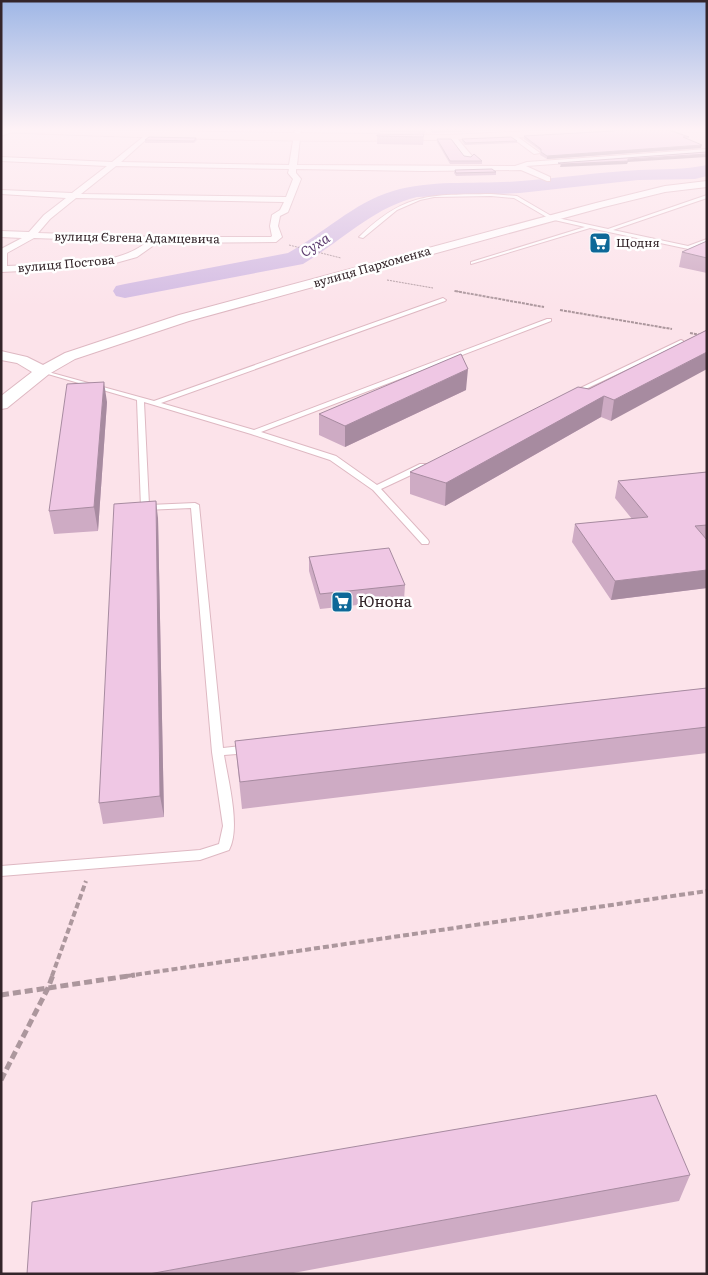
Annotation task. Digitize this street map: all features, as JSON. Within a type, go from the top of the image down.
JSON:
[{"type":"street","points":[[2,269],[2,252],[31,236],[47,217],[84,188]]},
{"type":"street","points":[[1,192],[75,196],[290,200],[294,188]]},
{"type":"street","name":"вулиця Пархоменка","points":[[1,404],[43,371],[70,356],[184,318],[552,218],[669,188]]},
{"type":"street","name":"вулиця Євгена Адамцевича","points":[[1,234],[154,240],[272,240],[278,236],[274,226],[276,215],[284,212],[290,200]]},
{"type":"street","name":"вулиця Постова","points":[[2,269],[95,263],[126,258],[144,250],[154,240]]},
{"type":"street","points":[[1,355],[22,360],[43,371]]},
{"type":"lane","points":[[361,237],[395,210],[419,199],[434,196],[476,194],[515,198],[552,218],[707,252]]},
{"type":"lane","points":[[607,230],[707,196]]},
{"type":"lane","points":[[473,263],[589,226]]},
{"type":"lane","points":[[690,248],[707,240]]},
{"type":"lane","points":[[155,403],[443,300]]},
{"type":"lane","points":[[254,432],[549,320]]},
{"type":"lane","points":[[564,398],[681,342]]},
{"type":"lane","points":[[43,371],[254,432],[333,458],[376,488],[425,542]]},
{"type":"lane","points":[[1,872],[200,855],[225,847],[230,826],[218,752],[195,505],[145,508],[140,398]]},
{"type":"lane","points":[[376,488],[430,462]]},
{"type":"lane","points":[[218,752],[267,746]]},
{"type":"path","points":[[305,251],[349,260]]},
{"type":"path","points":[[357,272],[372,278],[438,289]]},
{"type":"path","points":[[448,290],[544,307]]},
{"type":"path","points":[[553,309],[678,330]]},
{"type":"path","points":[[688,332],[707,336]]},
{"type":"path","points":[[1,1080],[48,988],[92,865]]},
{"type":"path","points":[[1,994],[707,891]]},
{"type":"building","points":[[707,241],[707,258],[682,252]]},
{"type":"building","points":[[707,330],[707,352],[614,400],[604,396],[446,483],[410,472],[578,387],[589,389]]},
{"type":"building","points":[[461,354],[468,369],[345,426],[319,414]]},
{"type":"building","points":[[104,382],[94,507],[49,511],[67,384]]},
{"type":"building","points":[[707,472],[707,525],[695,526],[707,540],[707,570],[615,581],[575,524],[648,517],[618,481]]},
{"type":"building","points":[[156,501],[160,796],[99,803],[114,504]]},
{"type":"building","points":[[389,548],[405,585],[320,594],[309,557]]},
{"type":"building","points":[[707,688],[707,727],[240,782],[235,741]]},
{"type":"building","points":[[656,1095],[690,1175],[149,1274],[27,1274],[32,1202]]},
{"type":"waterway","name":"Суха","points":[[125,291],[295,259],[319,245],[344,224],[397,196],[417,191],[481,188]]},
{"type":"place","name":"Щодня","points":[[600,243]]},
{"type":"place","name":"Юнона","points":[[342,602]]}]
